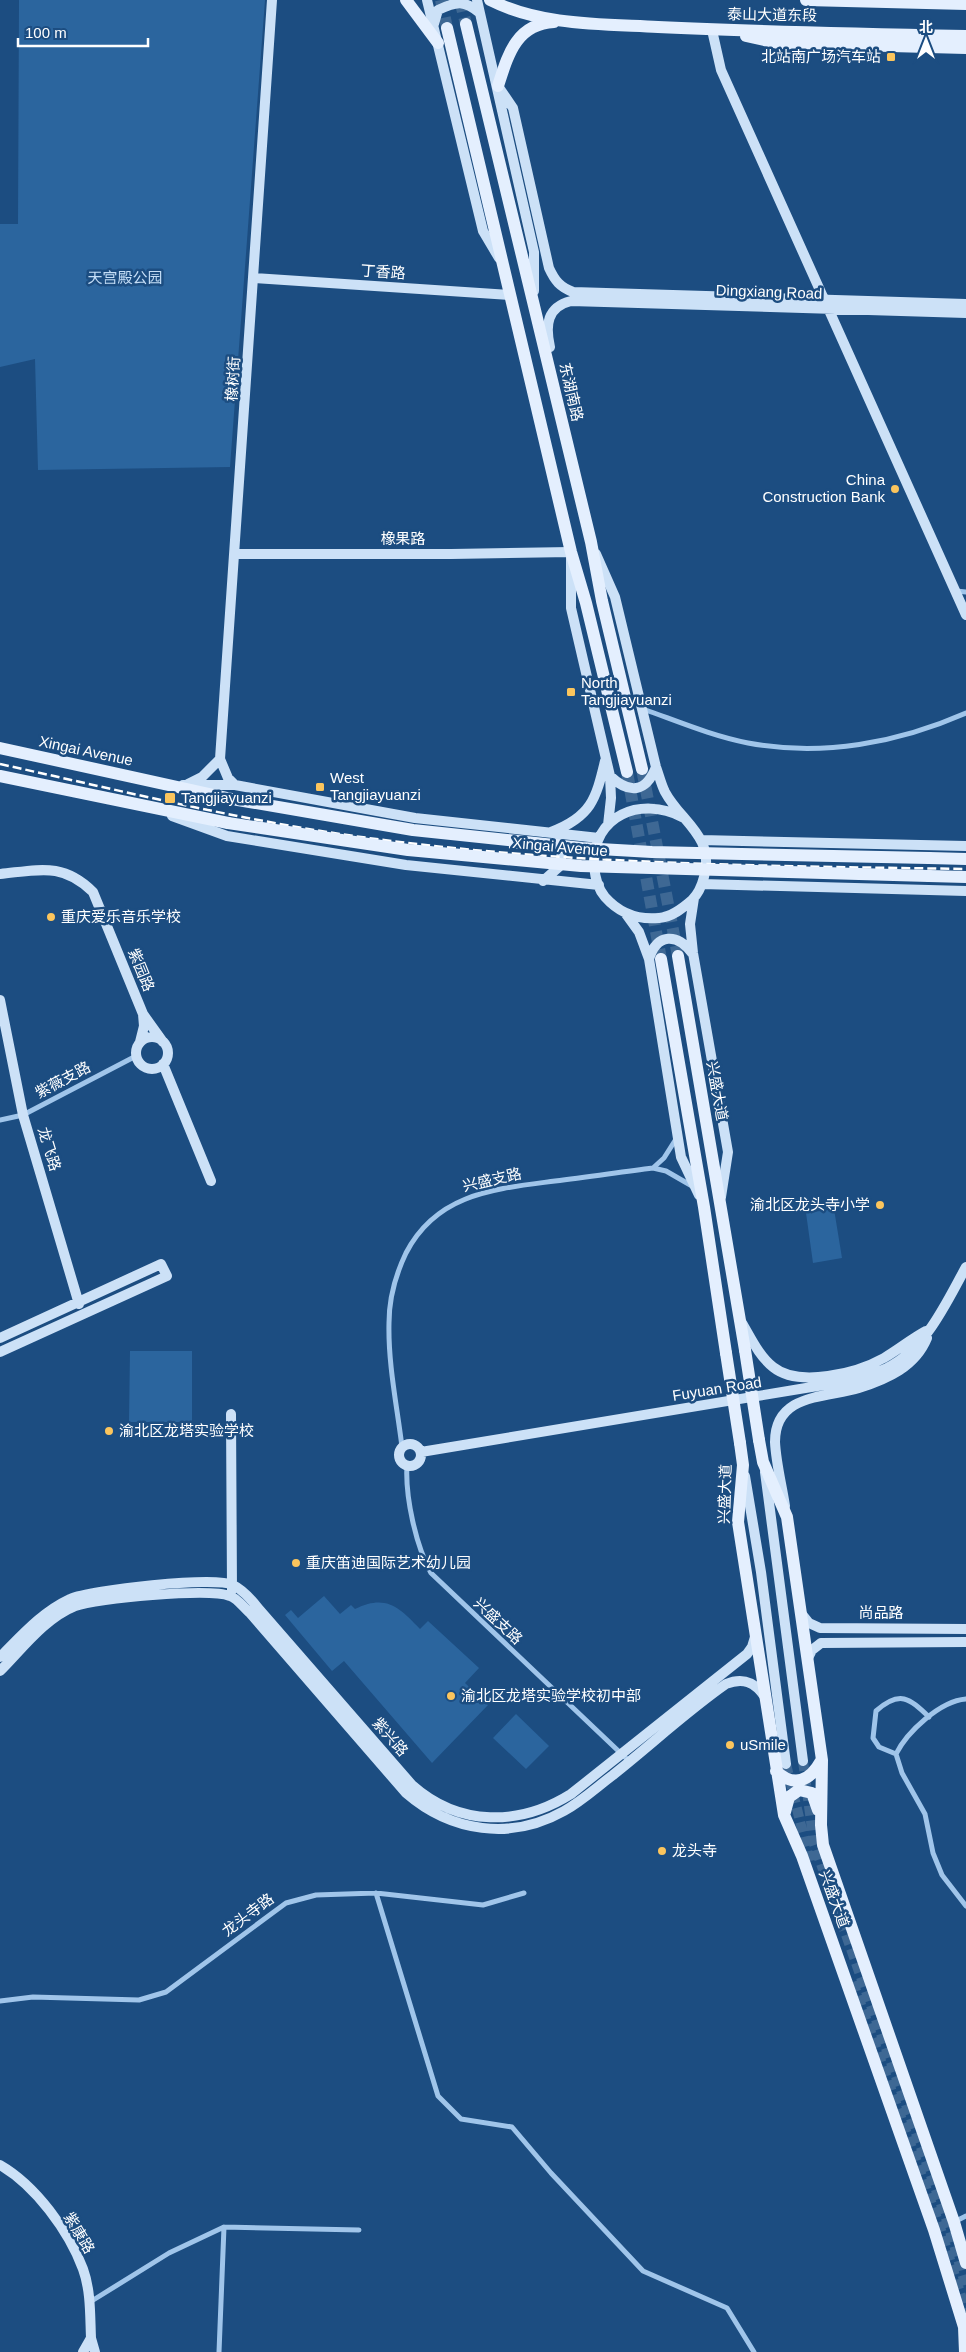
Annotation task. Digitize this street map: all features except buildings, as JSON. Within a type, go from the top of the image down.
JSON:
[{"type":"main road","points":[[406,0],[438,43]]},
{"type":"main road","name":"泰山大道东段","points":[[490,0],[530,14],[570,22],[712,30],[966,36]]},
{"type":"main road","name":"泰山大道东段","points":[[806,0],[966,4]]},
{"type":"main road","points":[[957,0],[966,4]]},
{"type":"main road","points":[[498,86],[509,55],[523,32],[538,23],[570,22]]},
{"type":"main road","name":"东湖南路","points":[[466,24],[591,542],[602,602],[642,769]]},
{"type":"main road","points":[[447,28],[571,552],[586,603],[627,772]]},
{"type":"main road","points":[[712,30],[778,43],[966,48]]},
{"type":"main road","name":"Xingai Avenue","points":[[0,748],[232,799],[413,830],[582,848],[652,852],[966,859]]},
{"type":"main road","name":"Xingai Avenue","points":[[0,776],[155,810],[408,850],[580,866],[966,877]]},
{"type":"main road","name":"兴盛大道","points":[[678,956],[763,1462],[787,1517],[822,1760],[821,1825],[829,1863],[954,2222],[966,2263]]},
{"type":"main road","points":[[655,959],[704,1206]]},
{"type":"main road","name":"兴盛大道","points":[[704,1206],[743,1465],[738,1522],[767,1699],[781,1767],[784,1815],[805,1866],[934,2230],[964,2326],[965,2352]]},
{"type":"main road","points":[[781,1767],[783,1778],[792,1781],[801,1780],[815,1772],[822,1760]]},
{"type":"main road","points":[[784,1815],[790,1798],[799,1790],[806,1790],[812,1793],[816,1799],[821,1825]]},
{"type":"street","name":"橡树街","points":[[220,759],[236,554],[272,0]]},
{"type":"street","points":[[427,0],[483,231],[503,263]]},
{"type":"street","points":[[477,0],[498,86],[534,252]]},
{"type":"street","points":[[434,26],[438,10],[452,3],[469,3],[480,13]]},
{"type":"street","points":[[712,30],[721,70],[826,304],[961,592],[966,615]]},
{"type":"street","points":[[498,86],[513,108],[540,235],[554,278],[572,297],[553,311],[547,328],[558,385],[560,414]]},
{"type":"street","points":[[530,190],[534,252],[534,304]]},
{"type":"street","points":[[523,198],[540,235]]},
{"type":"street","name":"丁香路","points":[[254,278],[510,295]]},
{"type":"street","name":"Dingxiang Road","points":[[572,297],[826,304],[966,304]]},
{"type":"street","name":"Dingxiang Road","points":[[826,304],[966,313]]},
{"type":"street","points":[[591,542],[615,597],[656,767],[665,792],[682,817],[693,827],[701,840],[706,854],[706,870],[702,884],[694,898],[680,910],[663,918],[644,919],[626,914],[612,905],[594,875],[594,856],[599,838],[608,825],[621,815],[636,808],[652,807],[668,810],[682,817]]},
{"type":"street","points":[[571,552],[571,608],[610,776],[611,798],[608,825]]},
{"type":"street","name":"橡果路","points":[[236,554],[571,552]]},
{"type":"street","points":[[643,709],[747,743],[798,748],[833,748],[895,738],[945,723],[966,713]]},
{"type":"street","points":[[543,881],[560,866],[562,851],[558,841],[548,833],[571,824],[588,808],[598,788],[605,758]]},
{"type":"street","points":[[187,785],[202,777],[220,759],[228,778],[235,786]]},
{"type":"street","points":[[610,776],[620,785],[632,789],[643,787],[652,778],[656,767]]},
{"type":"street","name":"Xingai Avenue","points":[[165,784],[235,786],[415,818],[599,838]]},
{"type":"street","name":"Xingai Avenue","points":[[155,810],[226,836],[406,865],[543,881],[599,885]]},
{"type":"street","points":[[701,840],[966,846]]},
{"type":"street","points":[[760,841],[748,848],[741,858],[742,871],[749,881],[761,886]]},
{"type":"street","name":"紫园路","points":[[2,875],[56,870],[70,874],[88,887],[93,892],[143,1014]]},
{"type":"street","points":[[702,884],[966,891]]},
{"type":"street","points":[[694,898],[690,924],[693,953],[728,1152],[720,1206]]},
{"type":"street","points":[[626,914],[655,959]]},
{"type":"street","points":[[693,953],[685,943],[673,938],[661,940],[652,948],[682,1157],[704,1206]]},
{"type":"street","name":"龙飞路","points":[[0,1000],[23,1115],[79,1304]]},
{"type":"street","points":[[143,1014],[144,1026],[140,1042],[137,1046],[136,1056],[146,1068],[156,1068],[163,1064]]},
{"type":"street","points":[[143,1014],[164,1042],[167,1052],[163,1064],[211,1181]]},
{"type":"street","points":[[140,1042],[154,1037],[164,1042]]},
{"type":"street","name":"紫薇支路","points":[[0,1120],[23,1115],[136,1056]]},
{"type":"street","points":[[678,1135],[673,1147],[654,1168],[666,1171],[696,1188]]},
{"type":"street","name":"兴盛支路","points":[[402,1447],[389,1341],[390,1302],[393,1282],[402,1260],[422,1227],[457,1202],[481,1193],[505,1187],[654,1168]]},
{"type":"street","points":[[0,1338],[79,1304],[161,1264],[167,1276],[0,1352]]},
{"type":"street","name":"Fuyuan Road","points":[[402,1447],[407,1444],[414,1444],[421,1452],[854,1380],[888,1367],[913,1349],[931,1328],[966,1267]]},
{"type":"street","points":[[739,1318],[760,1352],[774,1367],[789,1376],[807,1378],[851,1371],[884,1358],[908,1340],[931,1328]]},
{"type":"street","points":[[787,1517],[775,1441],[780,1420],[794,1404],[812,1397],[858,1388],[892,1375],[914,1360],[922,1349],[931,1328]]},
{"type":"street","points":[[0,1671],[51,1620],[74,1606],[103,1600],[210,1592],[232,1596],[231,1414]]},
{"type":"street","points":[[402,1447],[399,1452],[400,1459],[407,1465],[418,1462],[421,1452]]},
{"type":"street","points":[[763,1462],[803,1761]]},
{"type":"street","name":"兴盛支路","points":[[407,1465],[415,1530],[425,1562],[431,1573],[630,1762]]},
{"type":"street","points":[[743,1465],[761,1572],[781,1767]]},
{"type":"street","points":[[0,1657],[46,1612],[72,1598],[101,1590],[212,1582],[232,1584]]},
{"type":"street","name":"紫兴路","points":[[232,1584],[244,1592],[412,1786],[447,1808],[465,1814],[498,1819],[529,1814],[557,1803],[571,1794],[747,1654],[752,1647],[756,1631]]},
{"type":"street","name":"紫兴路","points":[[232,1596],[250,1613],[406,1793],[417,1803],[444,1818],[462,1825],[489,1829],[531,1826],[575,1804],[726,1684],[733,1681],[747,1681],[759,1688],[767,1699]]},
{"type":"street","name":"尚品路","points":[[801,1613],[810,1623],[820,1628],[966,1629]]},
{"type":"street","name":"尚品路","points":[[807,1660],[812,1650],[821,1644],[828,1643],[966,1642]]},
{"type":"street","points":[[896,1754],[879,1746],[873,1738],[876,1711],[886,1702],[902,1698],[911,1700],[929,1717]]},
{"type":"street","points":[[966,1699],[945,1706],[929,1717],[903,1740],[896,1754],[902,1773],[925,1814],[933,1853],[942,1875],[966,1906]]},
{"type":"street","points":[[376,1893],[438,2096],[461,2119],[512,2127],[551,2173],[643,2271],[727,2308],[754,2352]]},
{"type":"street","name":"龙头寺路","points":[[0,2000],[33,1997],[139,2000],[166,1992],[286,1903],[316,1895],[376,1893],[483,1905],[524,1893]]},
{"type":"street","name":"紫康路","points":[[0,2165],[35,2192],[66,2237],[83,2270],[89,2302],[91,2338],[95,2352]]},
{"type":"street","points":[[954,2222],[966,2216]]},
{"type":"street","points":[[219,2352],[224,2227]]},
{"type":"street","points":[[89,2302],[169,2253],[224,2227],[360,2230]]},
{"type":"street","points":[[83,2352],[91,2338]]},
{"type":"green space","name":"天宫殿公园","points":[[19,0],[265,0],[230,467],[38,470],[35,359],[0,367],[0,224],[18,224]]},
{"type":"green space","points":[[834,1209],[842,1258],[813,1263],[806,1213]]},
{"type":"green space","points":[[130,1351],[192,1351],[192,1422],[129,1422]]},
{"type":"green space","points":[[324,1596],[340,1614],[351,1605],[355,1609],[375,1603],[384,1603],[405,1614],[420,1629],[428,1621],[479,1668],[465,1683],[488,1705],[432,1763],[344,1661],[332,1671],[285,1615],[291,1610],[298,1618]]},
{"type":"green space","points":[[516,1714],[549,1746],[526,1769],[493,1738]]},
{"type":"tunnel","points":[[441,0],[447,28]]},
{"type":"tunnel","points":[[460,0],[466,24]]},
{"type":"tunnel","points":[[642,769],[678,956]]},
{"type":"tunnel","points":[[627,772],[661,959]]},
{"type":"tunnel","points":[[803,1761],[814,1844],[948,2224],[966,2287]]},
{"type":"tunnel","points":[[786,1764],[810,1862]]},
{"type":"tunnel","points":[[853,1982],[940,2227],[966,2312]]},
{"type":"railway","points":[[0,764],[287,825],[384,840],[457,848],[529,855],[675,863],[966,869]]},
{"type":"railway","points":[[509,847],[564,852]]},
{"type":"place","name":"北站南广场汽车站","points":[[891,57]]},
{"type":"place","name":"China Construction Bank","points":[[895,489]]},
{"type":"place","name":"North Tangjiayuanzi","points":[[571,692]]},
{"type":"place","name":"West Tangjiayuanzi","points":[[320,787]]},
{"type":"place","name":"Tangjiayuanzi","points":[[170,798]]},
{"type":"place","name":"重庆爱乐音乐学校","points":[[51,917]]},
{"type":"place","name":"渝北区龙头寺小学","points":[[880,1205]]},
{"type":"place","name":"渝北区龙塔实验学校","points":[[109,1431]]},
{"type":"place","name":"重庆笛迪国际艺术幼儿园","points":[[296,1563]]},
{"type":"place","name":"渝北区龙塔实验学校初中部","points":[[451,1696]]},
{"type":"place","name":"uSmile","points":[[730,1745]]},
{"type":"place","name":"龙头寺","points":[[662,1851]]}]
